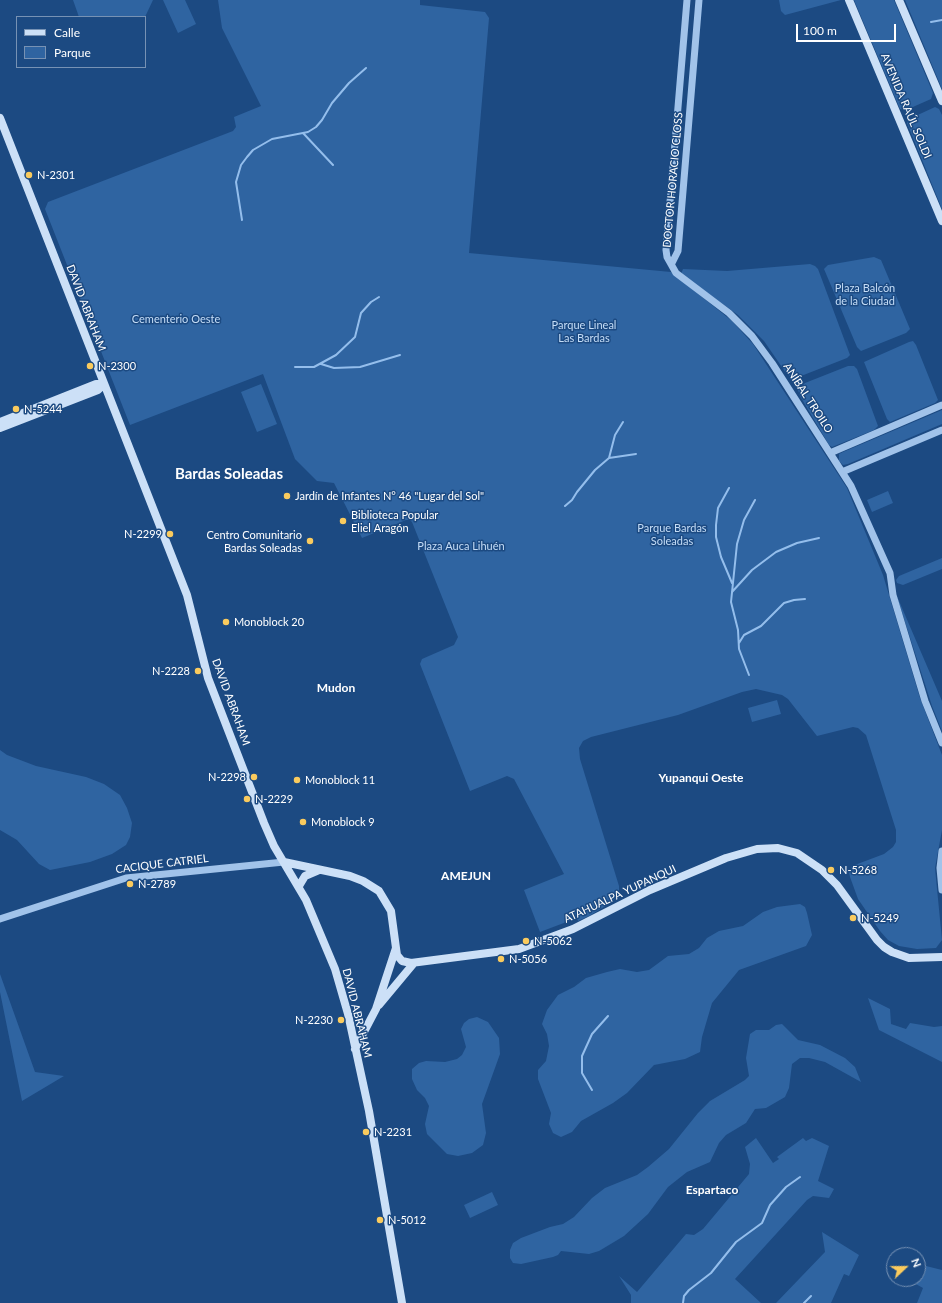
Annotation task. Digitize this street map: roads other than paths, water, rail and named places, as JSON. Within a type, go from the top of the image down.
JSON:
[{"type":"main road","name":"AVENIDA RAÚL SOLDI","points":[[849,0],[942,221]]},
{"type":"main road","points":[[899,0],[942,101]]},
{"type":"main road","name":"DAVID ABRAHAM","points":[[0,118],[187,595],[203,661],[267,829],[284,862],[299,886],[335,969],[348,1014],[373,1131],[402,1303]]},
{"type":"main road","points":[[0,422],[96,384],[104,384]]},
{"type":"main road","points":[[0,428],[98,390],[104,384]]},
{"type":"main road","name":"ATAHUALPA YUPANQUI","points":[[414,963],[501,953],[529,946],[588,922],[665,884],[731,856],[757,849],[778,848],[802,855],[822,870],[845,895],[877,940],[888,950],[909,958],[942,957]]},
{"type":"main road","points":[[284,862],[356,878],[379,891],[391,911],[397,955],[402,961],[414,963]]},
{"type":"main road","points":[[299,886],[305,876],[321,870]]},
{"type":"main road","points":[[356,1049],[376,1009],[396,948]]},
{"type":"main road","points":[[376,1009],[414,963]]},
{"type":"street","name":"DOCTOR HORACIO CLOSS","points":[[687,0],[666,250],[667,257],[672,263],[678,251],[699,0]]},
{"type":"street","name":"ANÍBAL TROILO","points":[[672,263],[676,273],[729,313],[752,336],[772,363],[854,493],[890,573],[893,595],[923,694],[942,743]]},
{"type":"street","points":[[830,453],[942,405]]},
{"type":"street","points":[[842,472],[942,430]]},
{"type":"street","points":[[942,851],[940,868],[942,890]]},
{"type":"street","name":"CACIQUE CATRIEL","points":[[0,919],[126,878],[284,862]]},
{"type":"waterway","points":[[931,22],[942,20]]},
{"type":"waterway","points":[[242,220],[236,182],[241,165],[247,157],[253,150],[272,139],[308,132],[316,127],[332,103],[349,83],[366,68]]},
{"type":"waterway","points":[[303,133],[333,165]]},
{"type":"waterway","points":[[295,367],[314,367],[336,355],[355,337],[361,313],[371,302],[379,297]]},
{"type":"waterway","points":[[321,364],[334,368],[360,367],[400,355]]},
{"type":"waterway","points":[[565,506],[572,500],[595,470],[609,458],[615,435],[623,422]]},
{"type":"waterway","points":[[609,458],[636,454]]},
{"type":"waterway","points":[[729,488],[718,508],[716,537],[721,557],[732,583]]},
{"type":"waterway","points":[[749,675],[739,649],[738,630],[731,602],[737,544],[744,520],[755,500]]},
{"type":"waterway","points":[[732,592],[752,570],[776,552],[797,543],[819,538]]},
{"type":"waterway","points":[[739,643],[744,635],[761,626],[784,603],[805,599]]},
{"type":"waterway","points":[[592,1090],[582,1073],[582,1056],[592,1034],[608,1016]]},
{"type":"waterway","points":[[683,1303],[684,1296],[689,1290],[711,1273],[736,1242],[762,1223],[770,1205],[786,1187],[800,1177]]},
{"type":"waterway","points":[[804,1303],[811,1296]]},
{"type":"place","name":"N-2301","points":[[29,175]]},
{"type":"place","name":"N-2300","points":[[90,366]]},
{"type":"place","name":"N-5244","points":[[16,409]]},
{"type":"place","name":"Jardín de Infantes N° 46 \"Lugar del Sol\"","points":[[287,496]]},
{"type":"place","name":"Biblioteca Popular Eliel Aragón","points":[[343,521]]},
{"type":"place","name":"N-2299","points":[[170,534]]},
{"type":"place","name":"Centro Comunitario Bardas Soleadas","points":[[310,541]]},
{"type":"place","name":"Monoblock 20","points":[[226,622]]},
{"type":"place","name":"N-2228","points":[[198,671]]},
{"type":"place","name":"N-2298","points":[[254,777]]},
{"type":"place","name":"Monoblock 11","points":[[297,780]]},
{"type":"place","name":"N-2229","points":[[247,799]]},
{"type":"place","name":"Monoblock 9","points":[[303,822]]},
{"type":"place","name":"N-5268","points":[[831,870]]},
{"type":"place","name":"N-2789","points":[[130,884]]},
{"type":"place","name":"N-5249","points":[[853,918]]},
{"type":"place","name":"N-5062","points":[[526,941]]},
{"type":"place","name":"N-5056","points":[[501,959]]},
{"type":"place","name":"N-2230","points":[[341,1020]]},
{"type":"place","name":"N-2231","points":[[366,1132]]},
{"type":"place","name":"N-5012","points":[[380,1220]]},
{"type":"district","name":"Bardas Soleadas","points":[[229,474]]},
{"type":"district","name":"Mudon","points":[[336,688]]},
{"type":"district","name":"Yupanqui Oeste","points":[[701,778]]},
{"type":"district","name":"AMEJUN","points":[[466,876]]},
{"type":"district","name":"Espartaco","points":[[712,1190]]},
{"type":"park label","name":"Plaza Balcón de la Ciudad","points":[[865,294]]},
{"type":"park label","name":"Cementerio Oeste","points":[[176,319]]},
{"type":"park label","name":"Parque Lineal Las Bardas","points":[[584,331]]},
{"type":"park label","name":"Parque Bardas Soleadas","points":[[672,534]]},
{"type":"park label","name":"Plaza Auca Lihuén","points":[[461,546]]}]
